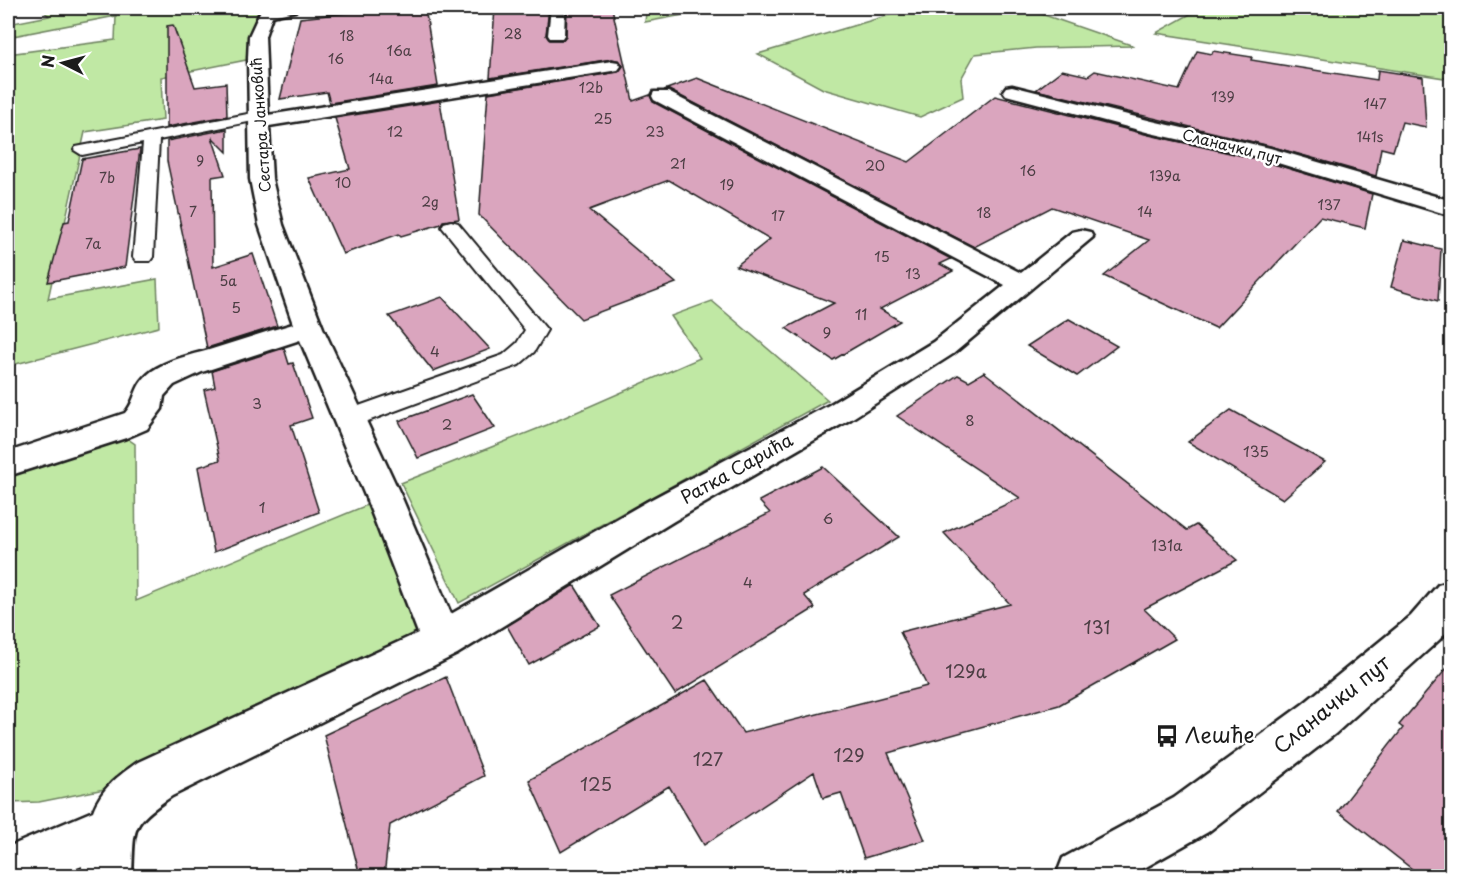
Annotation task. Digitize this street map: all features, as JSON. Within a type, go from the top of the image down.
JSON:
[{"type":"street","name":"Сестара Јанковић","points":[[290,8],[266,13],[257,36],[261,178],[271,225],[309,328],[442,641]]},
{"type":"street","points":[[556,35],[558,8]]},
{"type":"street","points":[[258,119],[612,66]]},
{"type":"street","name":"Сланачки пут","points":[[1012,91],[1150,127],[1263,152],[1452,209]]},
{"type":"street","points":[[661,96],[1021,283]]},
{"type":"street","name":"Ратка Сарића","points":[[108,853],[116,813],[129,795],[155,779],[442,641],[661,511],[898,377],[972,326],[1021,283],[1081,237]]},
{"type":"street","points":[[8,464],[115,430],[136,421],[146,409],[149,393],[154,386],[191,365],[309,328]]},
{"type":"street","name":"Сланачки пут","points":[[1081,876],[1191,815],[1319,719],[1425,628],[1452,597]]},
{"type":"street","points":[[8,872],[108,853]]},
{"type":"lane","points":[[82,150],[151,136],[258,119]]},
{"type":"lane","points":[[143,257],[151,136]]},
{"type":"lane","points":[[348,418],[511,360],[526,347],[536,330],[451,227]]},
{"type":"green space","points":[[40,8],[286,8],[271,10],[256,58],[161,77],[163,120],[85,132],[48,299],[157,279],[159,327],[8,366],[8,54],[115,40],[116,16],[8,37],[8,24],[49,16]]},
{"type":"green space","points":[[682,8],[721,8],[645,22],[646,13]]},
{"type":"green space","points":[[913,8],[1024,8],[1134,46],[1036,48],[975,54],[961,79],[963,97],[920,117],[823,89],[758,54]]},
{"type":"green space","points":[[1201,8],[1451,8],[1451,79],[1156,33]]},
{"type":"green space","points":[[712,301],[828,400],[459,603],[401,483],[547,425],[700,358],[671,316]]},
{"type":"green space","points":[[115,430],[135,444],[136,601],[384,498],[442,641],[155,779],[39,802],[8,803],[8,463]]},
{"type":"building","points":[[394,8],[425,8],[438,86],[330,103],[327,92],[280,99],[300,18]]},
{"type":"building","points":[[495,8],[549,8],[546,35],[550,40],[562,40],[566,36],[567,8],[612,8],[633,101],[650,95],[653,102],[951,259],[940,264],[953,271],[880,309],[900,321],[833,360],[786,328],[834,303],[736,266],[770,239],[669,180],[589,210],[676,283],[581,319],[479,215],[488,93],[618,72],[623,66],[620,61],[612,59],[490,78]]},
{"type":"building","points":[[173,25],[195,87],[226,83],[227,116],[167,127],[167,26]]},
{"type":"building","points":[[1197,51],[1252,57],[1251,60],[1377,80],[1378,70],[1423,77],[1426,127],[1402,122],[1393,151],[1381,148],[1376,176],[1270,146],[1036,90],[1062,70],[1088,76],[1095,71],[1179,90]]},
{"type":"building","points":[[697,78],[909,162],[995,96],[1149,135],[1257,159],[1372,194],[1365,228],[1320,217],[1216,328],[1104,276],[1149,240],[1052,207],[974,247],[669,90],[664,90]]},
{"type":"building","points":[[440,101],[459,219],[443,221],[441,224],[401,236],[399,234],[343,254],[309,178],[350,169],[335,118]]},
{"type":"building","points":[[227,129],[227,152],[212,137],[225,175],[212,177],[213,267],[253,254],[277,326],[207,348],[167,161],[167,141]]},
{"type":"building","points":[[140,149],[125,267],[48,282],[64,222],[69,221],[82,159]]},
{"type":"building","points":[[1404,240],[1441,249],[1438,301],[1391,287]]},
{"type":"building","points":[[442,297],[490,349],[433,371],[389,316]]},
{"type":"building","points":[[1069,319],[1117,346],[1077,376],[1027,346]]},
{"type":"building","points":[[284,348],[289,364],[293,363],[312,418],[291,425],[319,512],[214,552],[198,467],[220,460],[204,390],[215,387],[212,371]]},
{"type":"building","points":[[984,372],[1187,530],[1196,525],[1237,560],[1144,609],[1175,639],[1059,705],[888,753],[925,840],[864,858],[841,793],[823,798],[814,772],[704,845],[669,786],[561,852],[529,780],[707,680],[743,733],[927,686],[900,632],[1010,604],[944,533],[1020,498],[897,416],[958,375],[969,381]]},
{"type":"building","points":[[472,394],[495,428],[418,458],[399,421]]},
{"type":"building","points":[[1231,410],[1325,462],[1283,499],[1188,442]]},
{"type":"building","points":[[823,467],[899,537],[804,595],[815,608],[675,694],[609,595],[770,513],[759,501]]},
{"type":"building","points":[[574,585],[600,626],[529,665],[507,626]]},
{"type":"building","points":[[1452,662],[1452,876],[1421,876],[1338,811],[1403,728],[1399,725]]},
{"type":"building","points":[[446,677],[484,776],[390,825],[384,876],[360,876],[324,735]]},
{"type":"place","name":"Лешће","points":[[1167,736]]}]
